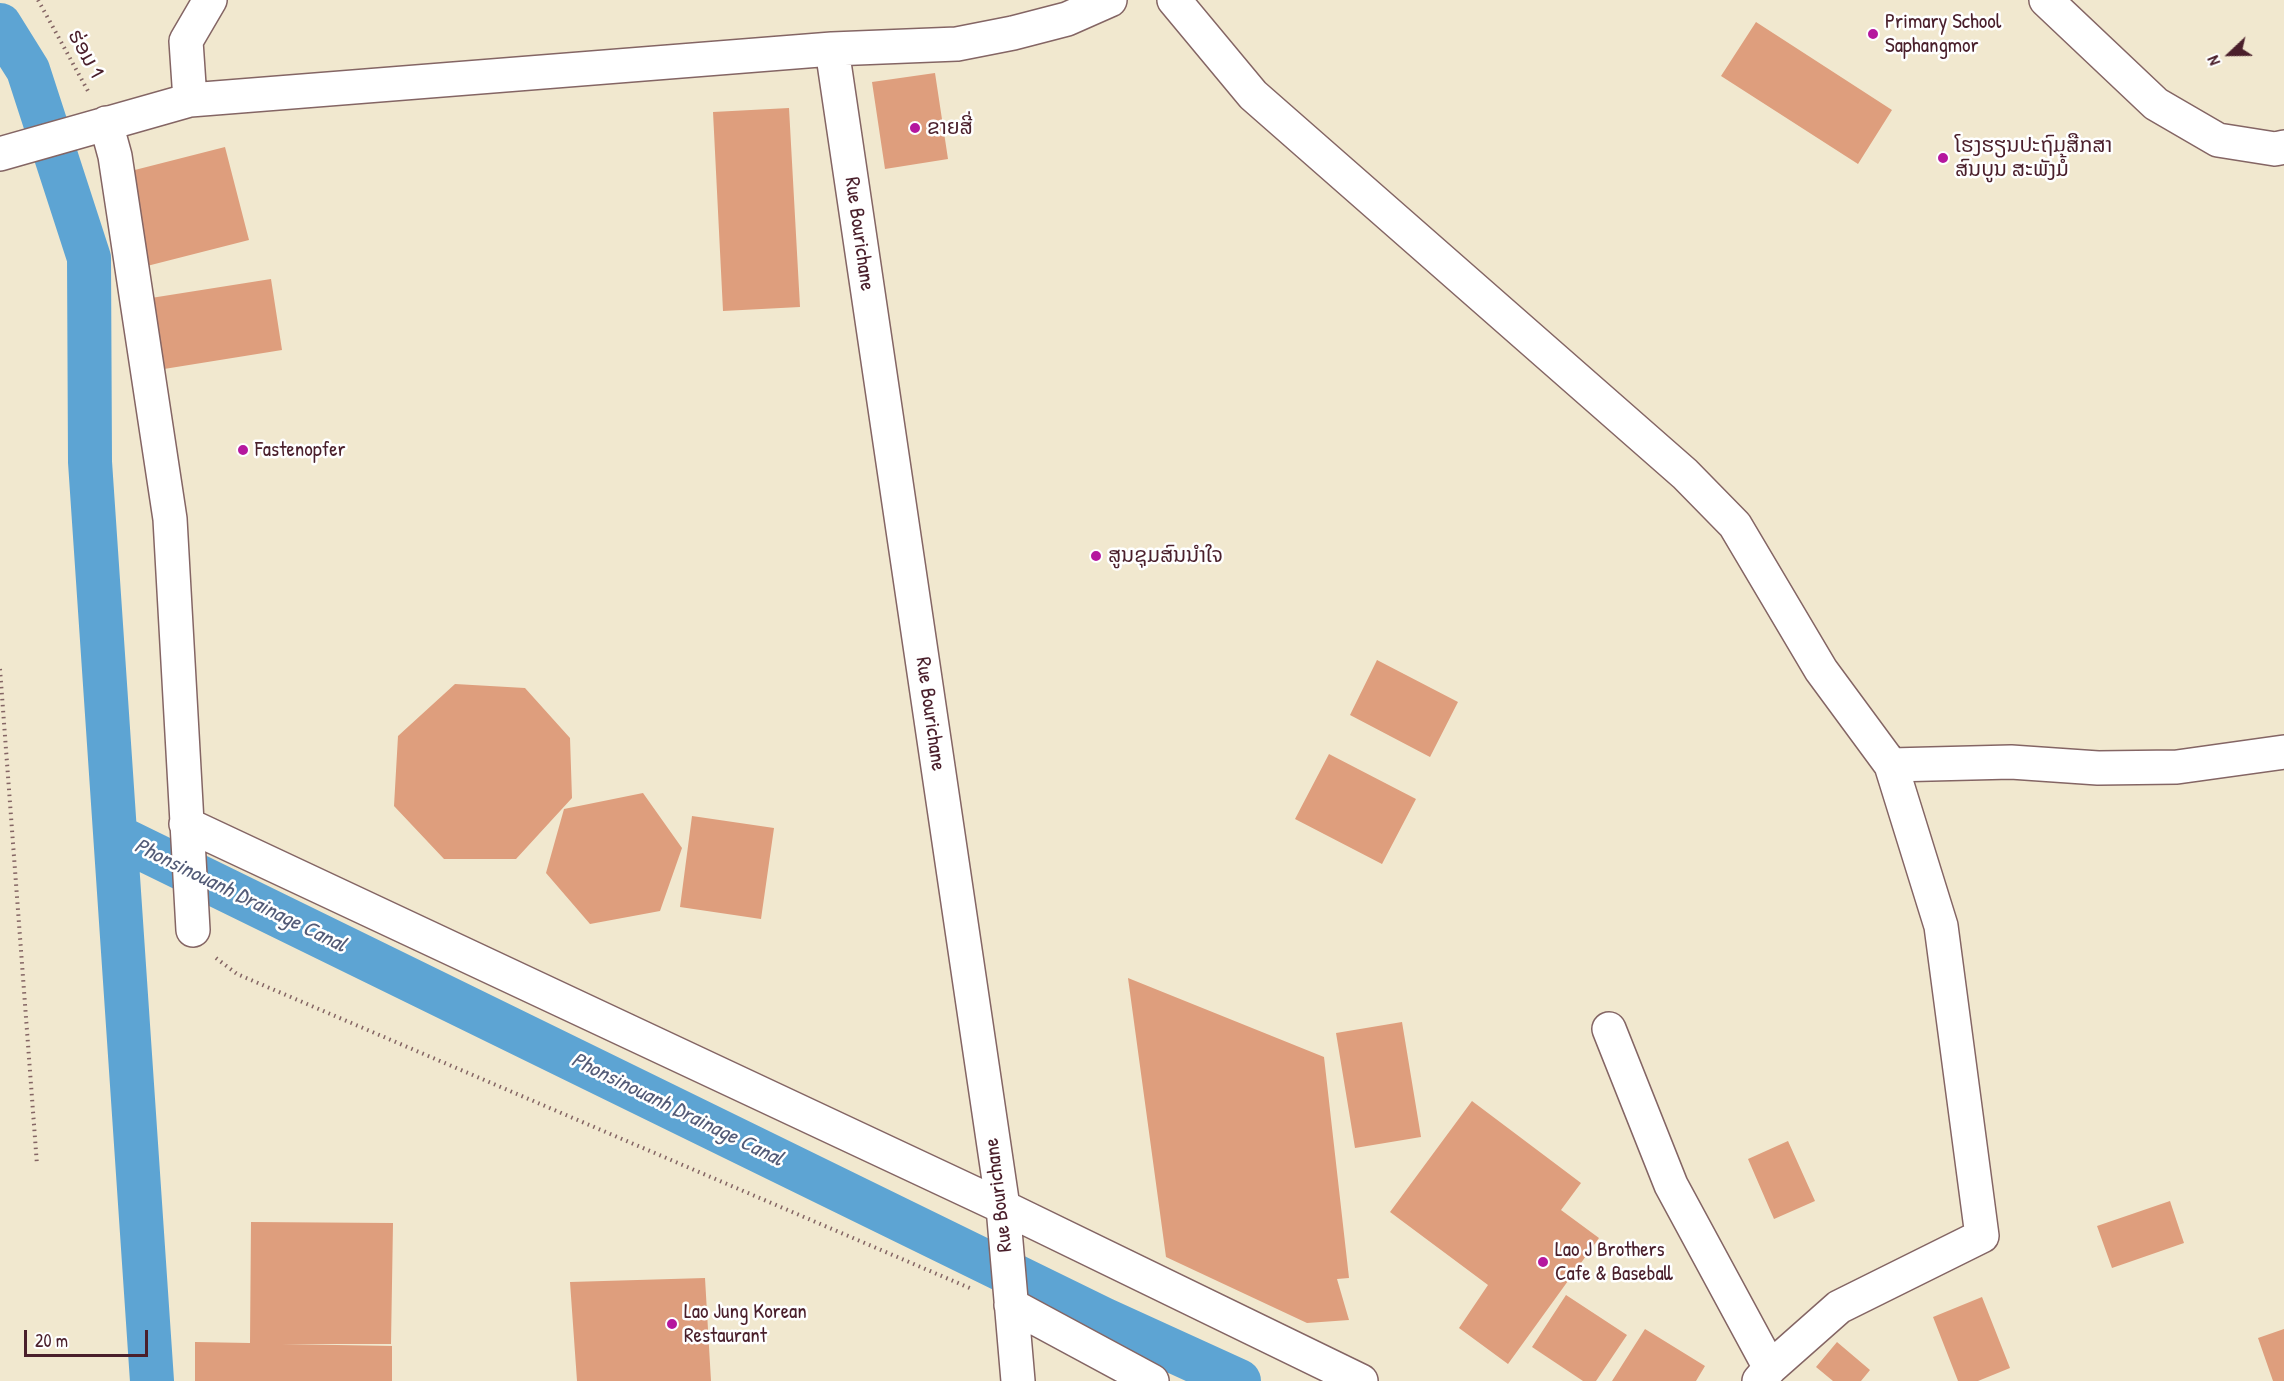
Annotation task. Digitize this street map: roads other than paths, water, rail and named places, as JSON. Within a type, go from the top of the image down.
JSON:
[{"type":"street","points":[[190,100],[186,41],[210,0]]},
{"type":"street","points":[[0,154],[190,100],[832,49],[957,44],[1067,19],[1110,0]]},
{"type":"street","points":[[1174,0],[1253,95],[1685,474],[1735,525],[1821,670],[1891,765],[1941,926],[1982,1236],[1839,1307],[1765,1374],[1671,1185],[1609,1029]]},
{"type":"street","points":[[2046,0],[2156,104],[2218,140],[2275,149],[2284,147]]},
{"type":"street","name":"Rue Bourichane","points":[[832,49],[1003,1207],[1018,1381]]},
{"type":"street","points":[[100,125],[115,156],[170,519],[193,930]]},
{"type":"street","points":[[1891,765],[2012,762],[2098,768],[2178,767],[2284,752]]},
{"type":"street","points":[[186,824],[1003,1207],[1362,1381]]},
{"type":"street","points":[[1011,1305],[1152,1381]]},
{"type":"waterway","points":[[0,25],[28,70],[89,258],[90,462],[152,1381]]},
{"type":"waterway","name":"Phonsinouanh Drainage Canal","points":[[116,836],[1103,1319],[1239,1381]]},
{"type":"place","name":"Primary School Saphangmor","points":[[1873,34]]},
{"type":"place","name":"ຂາຍສີ່","points":[[915,128]]},
{"type":"place","name":"ໂຮງຮຽນປະຖົມສືກສາ ສົນບູນ ສະພັງມໍ້","points":[[1943,158]]},
{"type":"place","name":"Fastenopfer","points":[[243,450]]},
{"type":"place","name":"ສູນຊຸມສົນນຳໃຈ","points":[[1096,556]]},
{"type":"place","name":"Lao J Brothers Cafe & Baseball","points":[[1543,1262]]},
{"type":"place","name":"Lao Jung Korean Restaurant","points":[[672,1324]]}]
